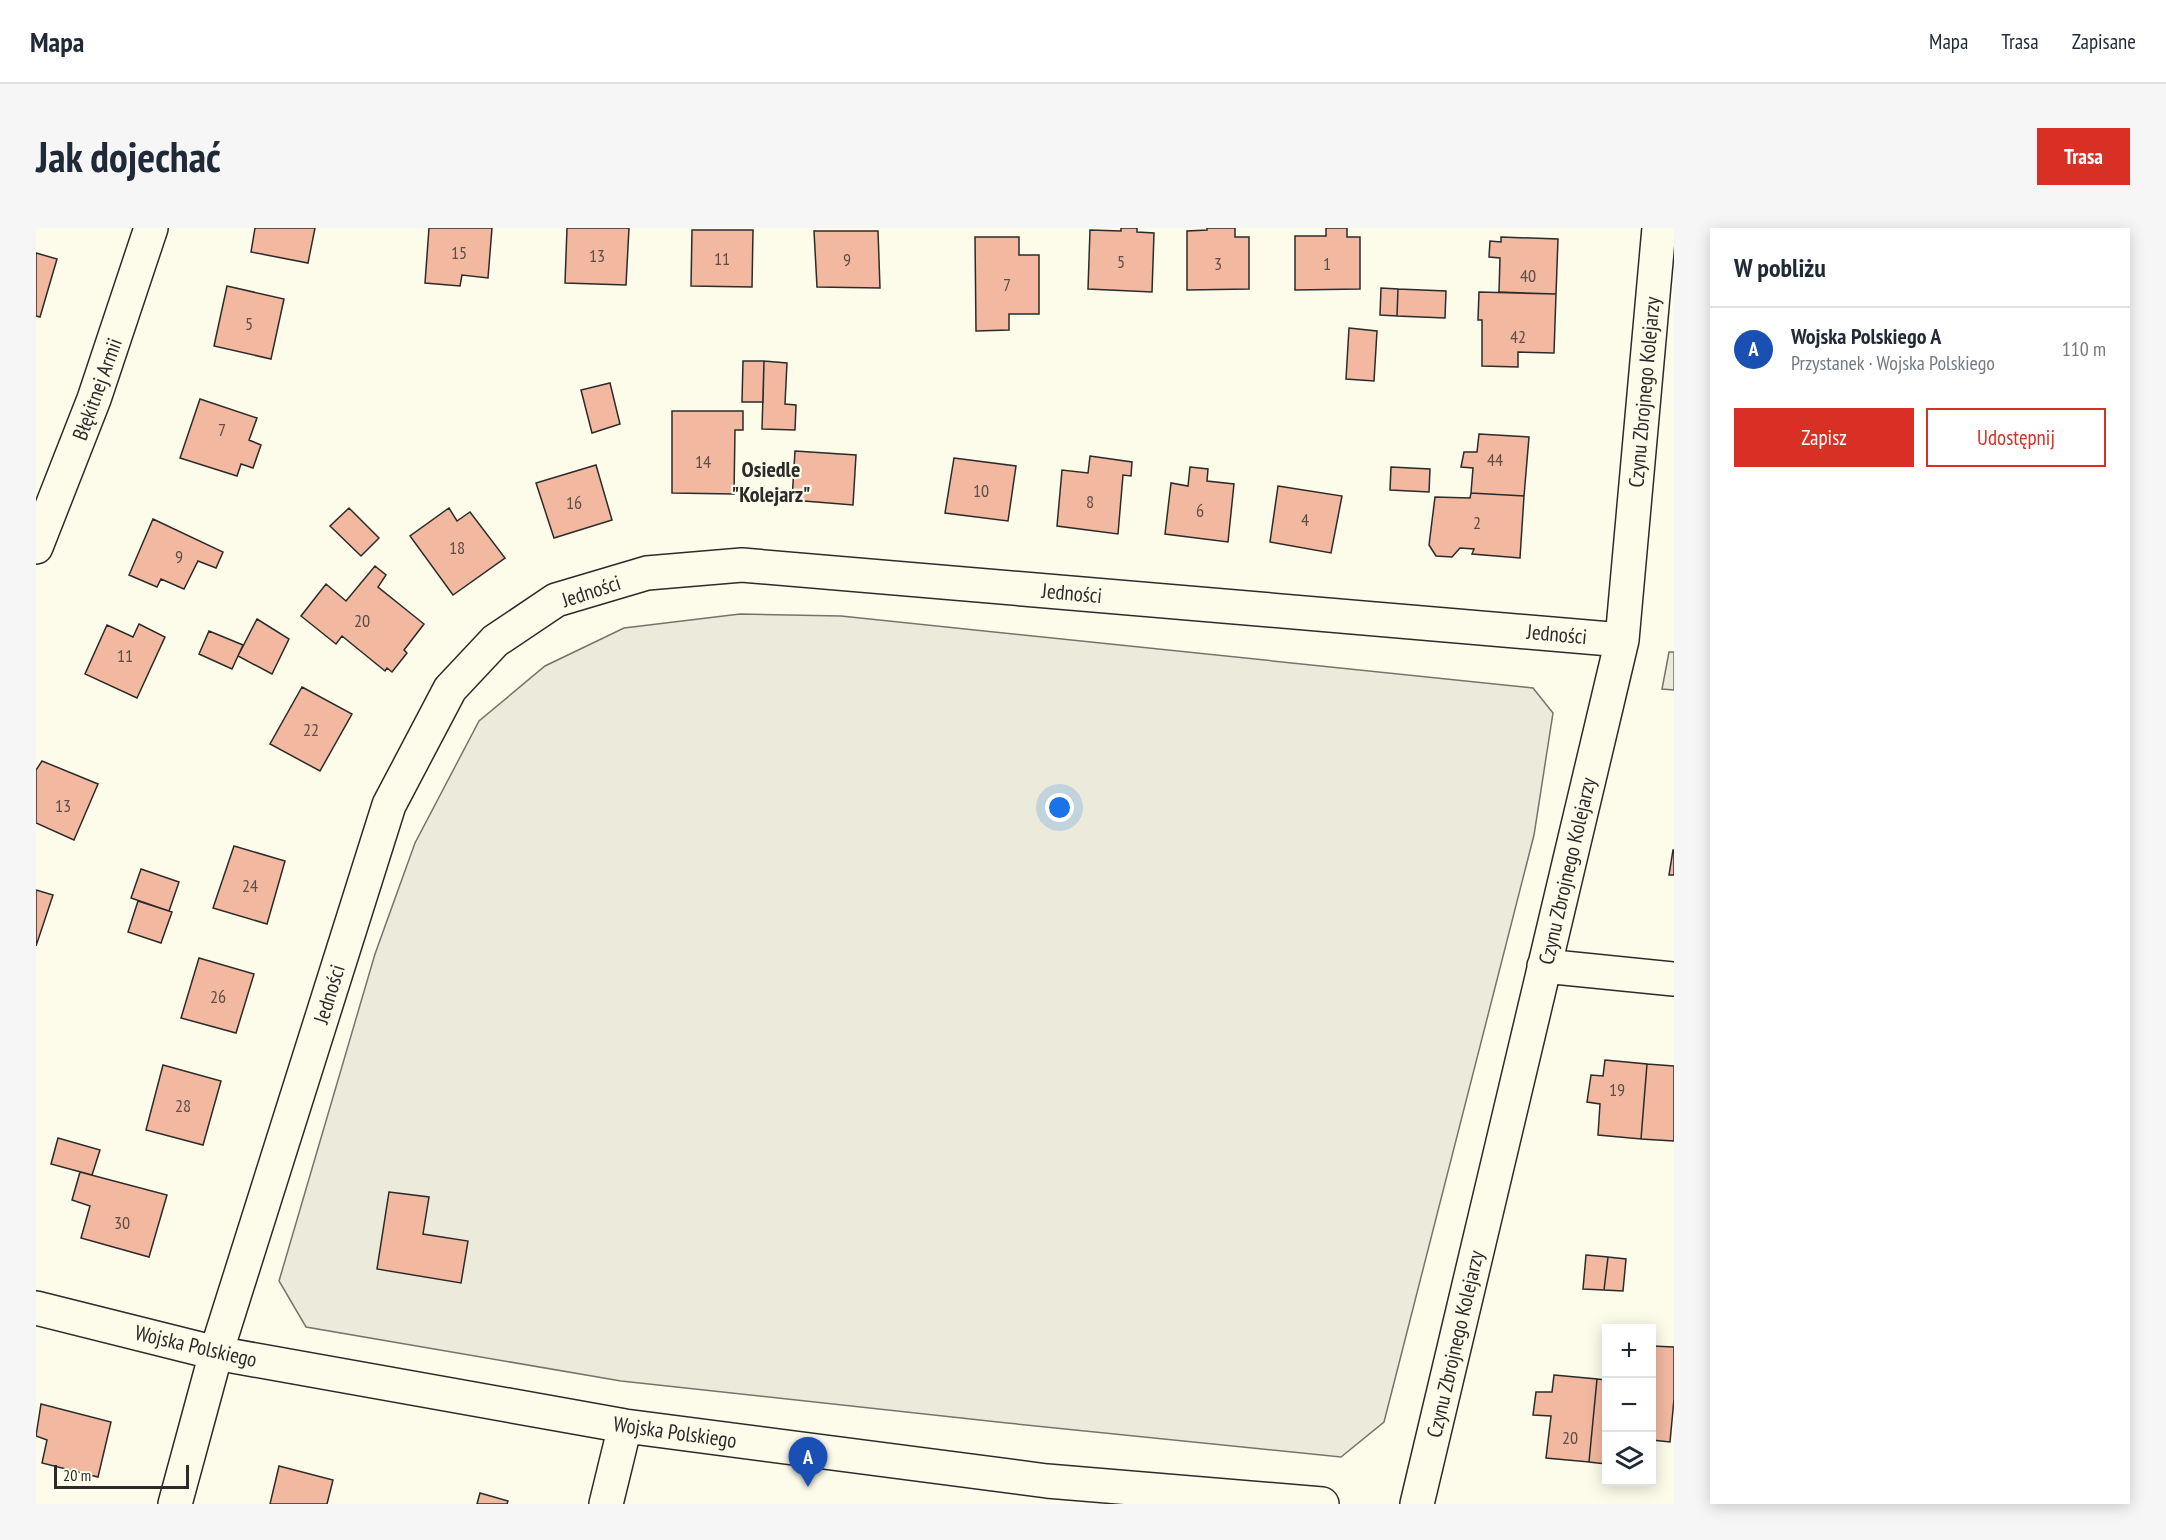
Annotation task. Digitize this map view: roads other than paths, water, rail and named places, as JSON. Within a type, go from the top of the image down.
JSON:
[{"type":"street","name":"Błękitnej Armii","points":[[36,547],[94,399],[152,228]]},
{"type":"street","name":"Czynu Zbrojnego Kolejarzy","points":[[1417,1504],[1622,640],[1659,228]]},
{"type":"street","name":"Jedności","points":[[175,1504],[216,1353],[389,805],[450,689],[495,641],[556,600],[648,573],[742,565],[1622,640]]},
{"type":"street","points":[[1544,966],[1674,979]]},
{"type":"street","name":"Wojska Polskiego","points":[[36,1308],[216,1353],[625,1426],[1045,1493],[1322,1504]]},
{"type":"street","points":[[606,1504],[625,1426]]},
{"type":"place","name":"Wojska Polskiego A","points":[[808,1487]]},
{"type":"district","name":"Osiedle \"Kolejarz\"","points":[[771,482]]}]
